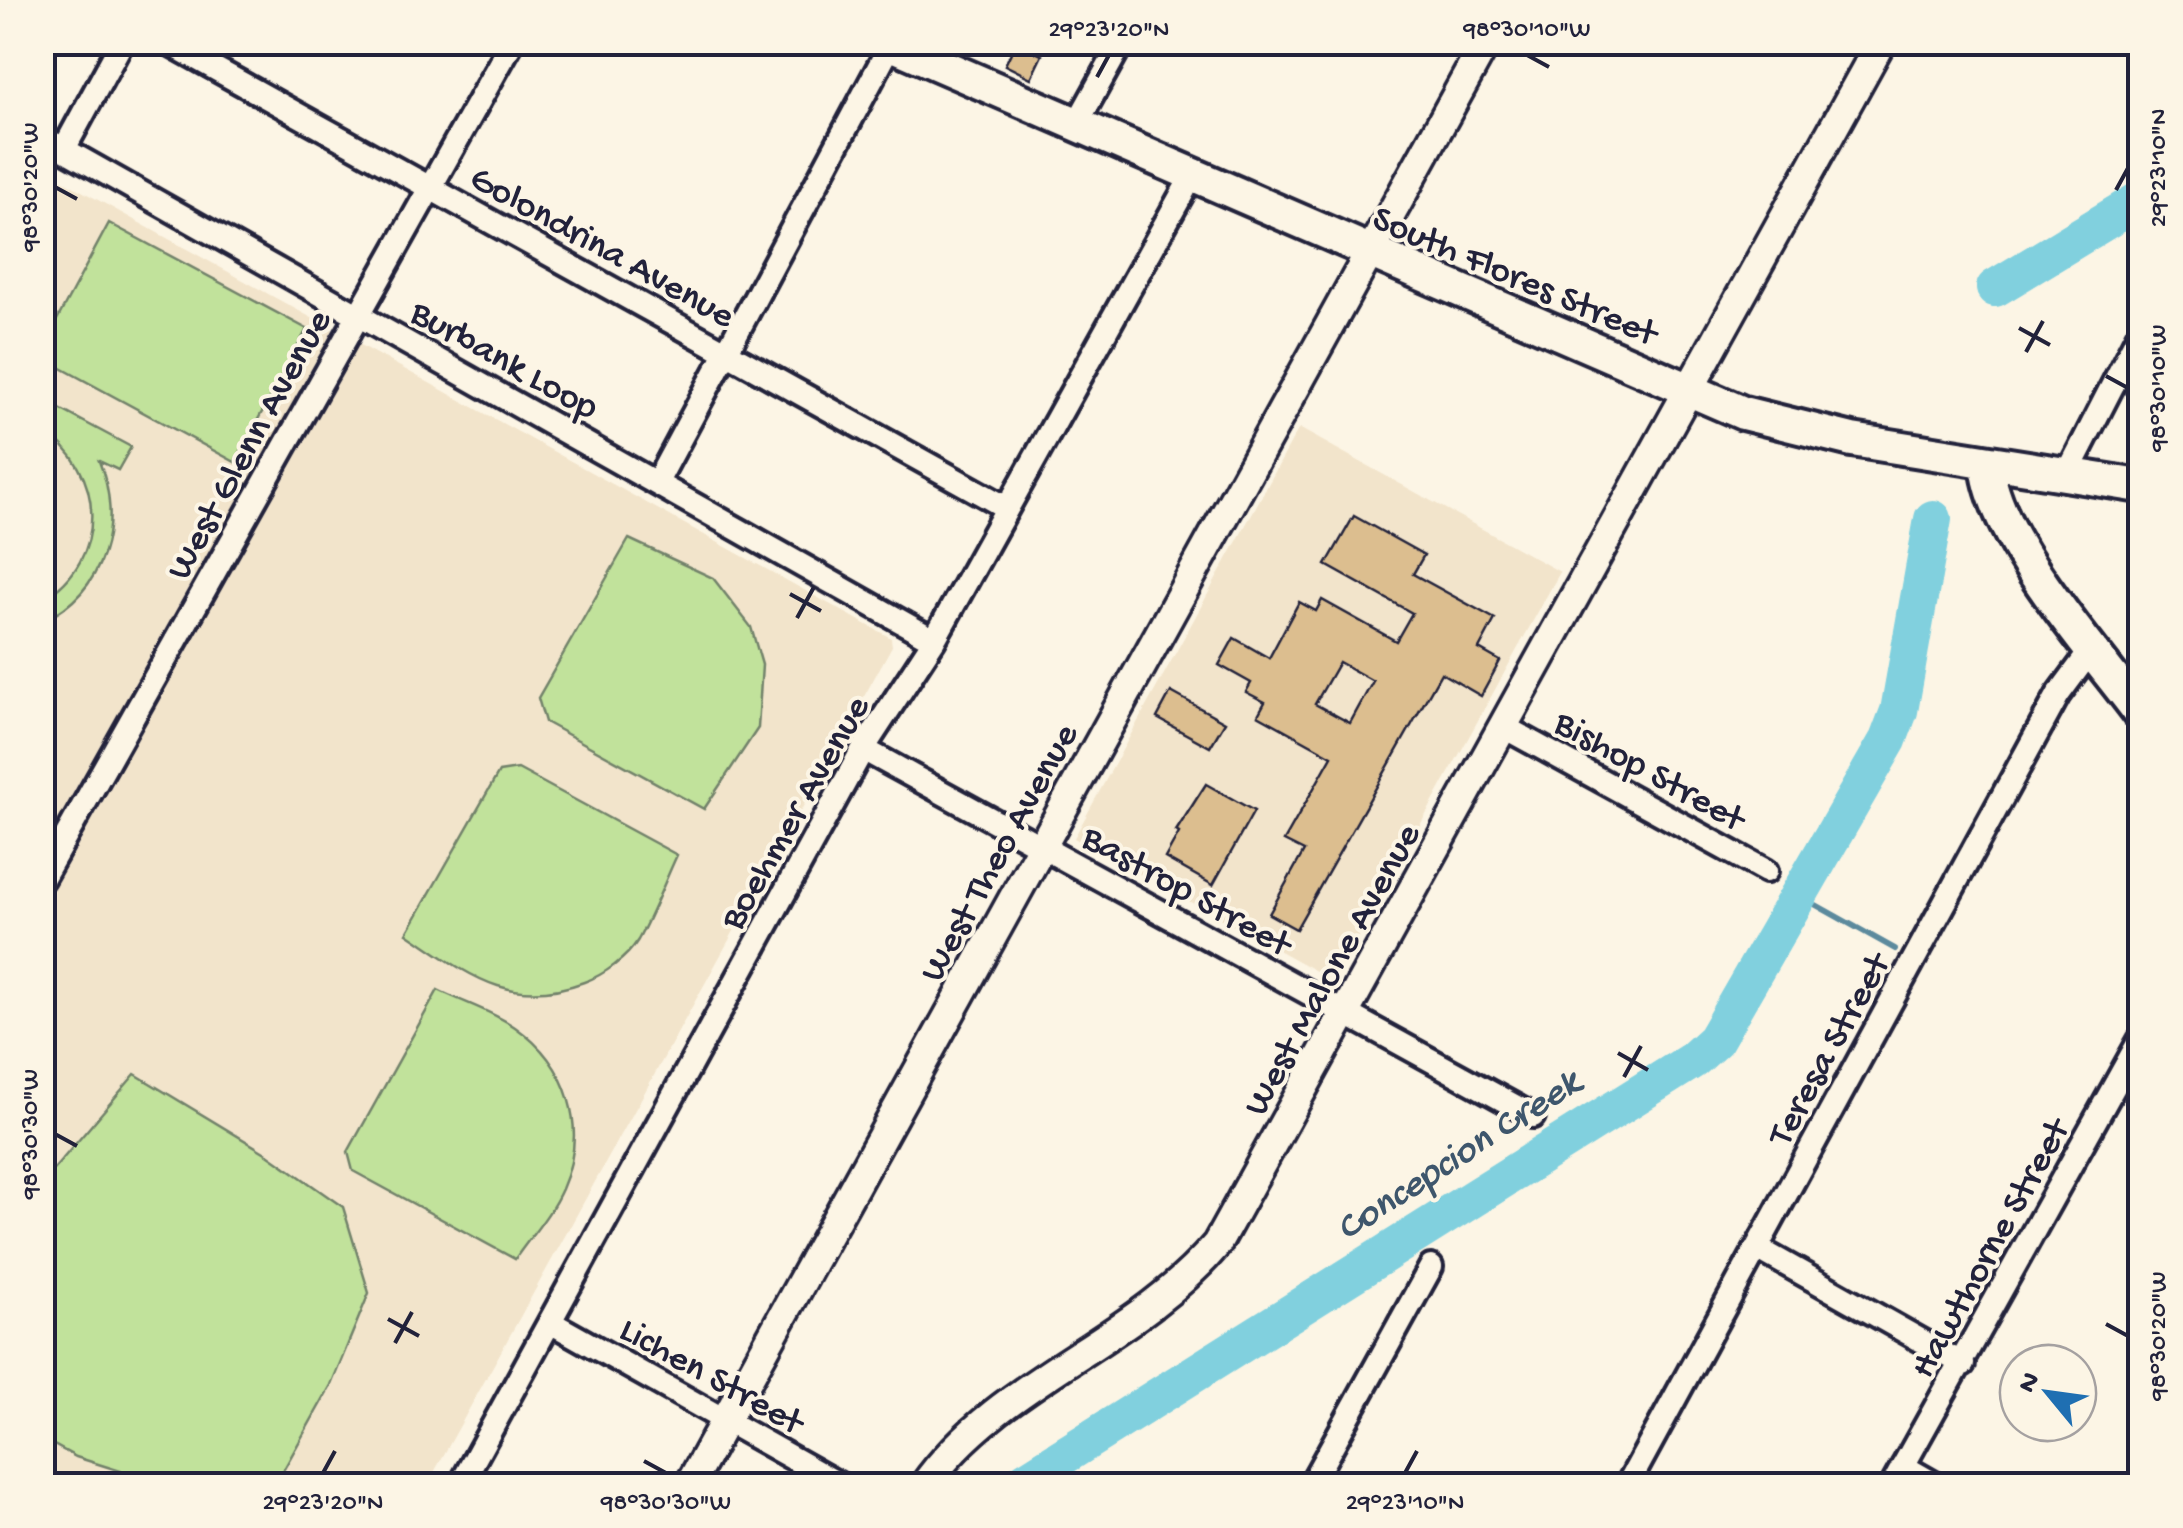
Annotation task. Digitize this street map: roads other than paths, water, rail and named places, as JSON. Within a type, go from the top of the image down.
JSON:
[{"type":"main road","name":"South Flores Street","points":[[889,44],[1743,414],[1819,433],[2140,486]]},
{"type":"main road","points":[[1987,462],[1988,488],[2003,524],[2140,713]]},
{"type":"street","points":[[64,149],[122,42]]},
{"type":"street","name":"Golondrina Avenue","points":[[166,42],[1007,508]]},
{"type":"street","name":"West Glenn Avenue","points":[[42,879],[512,42]]},
{"type":"street","points":[[1075,127],[1122,42]]},
{"type":"street","name":"West Theo Avenue","points":[[690,1486],[1486,42]]},
{"type":"street","name":"West Malone Avenue","points":[[924,1486],[954,1449],[1003,1405],[1133,1323],[1197,1268],[1240,1208],[1881,42]]},
{"type":"street","points":[[657,482],[889,44]]},
{"type":"street","name":"Burbank Loop","points":[[42,137],[934,640]]},
{"type":"street","name":"Boehmer Avenue","points":[[460,1486],[863,749],[934,640],[1192,176]]},
{"type":"street","points":[[2067,474],[2140,332]]},
{"type":"street","name":"Teresa Street","points":[[1627,1486],[2058,695],[2092,648]]},
{"type":"street","name":"Bishop Street","points":[[1504,727],[1766,871]]},
{"type":"street","name":"Bastrop Street","points":[[863,749],[1533,1116]]},
{"type":"street","name":"Hawthorne Street","points":[[1898,1476],[2140,1040]]},
{"type":"street","points":[[1757,1248],[1963,1364]]},
{"type":"street","points":[[1310,1486],[1431,1266]]},
{"type":"street","name":"Lichen Street","points":[[550,1322],[842,1486]]},
{"type":"street","points":[[1898,1476],[1938,1486]]},
{"type":"waterway","name":"Concepcion Creek","points":[[1995,288],[2140,200]]},
{"type":"waterway","name":"Concepcion Creek","points":[[1016,1486],[1693,1060],[1715,1040],[1888,740],[1899,711],[1933,519]]},
{"type":"waterway","points":[[1800,896],[1895,949]]}]
